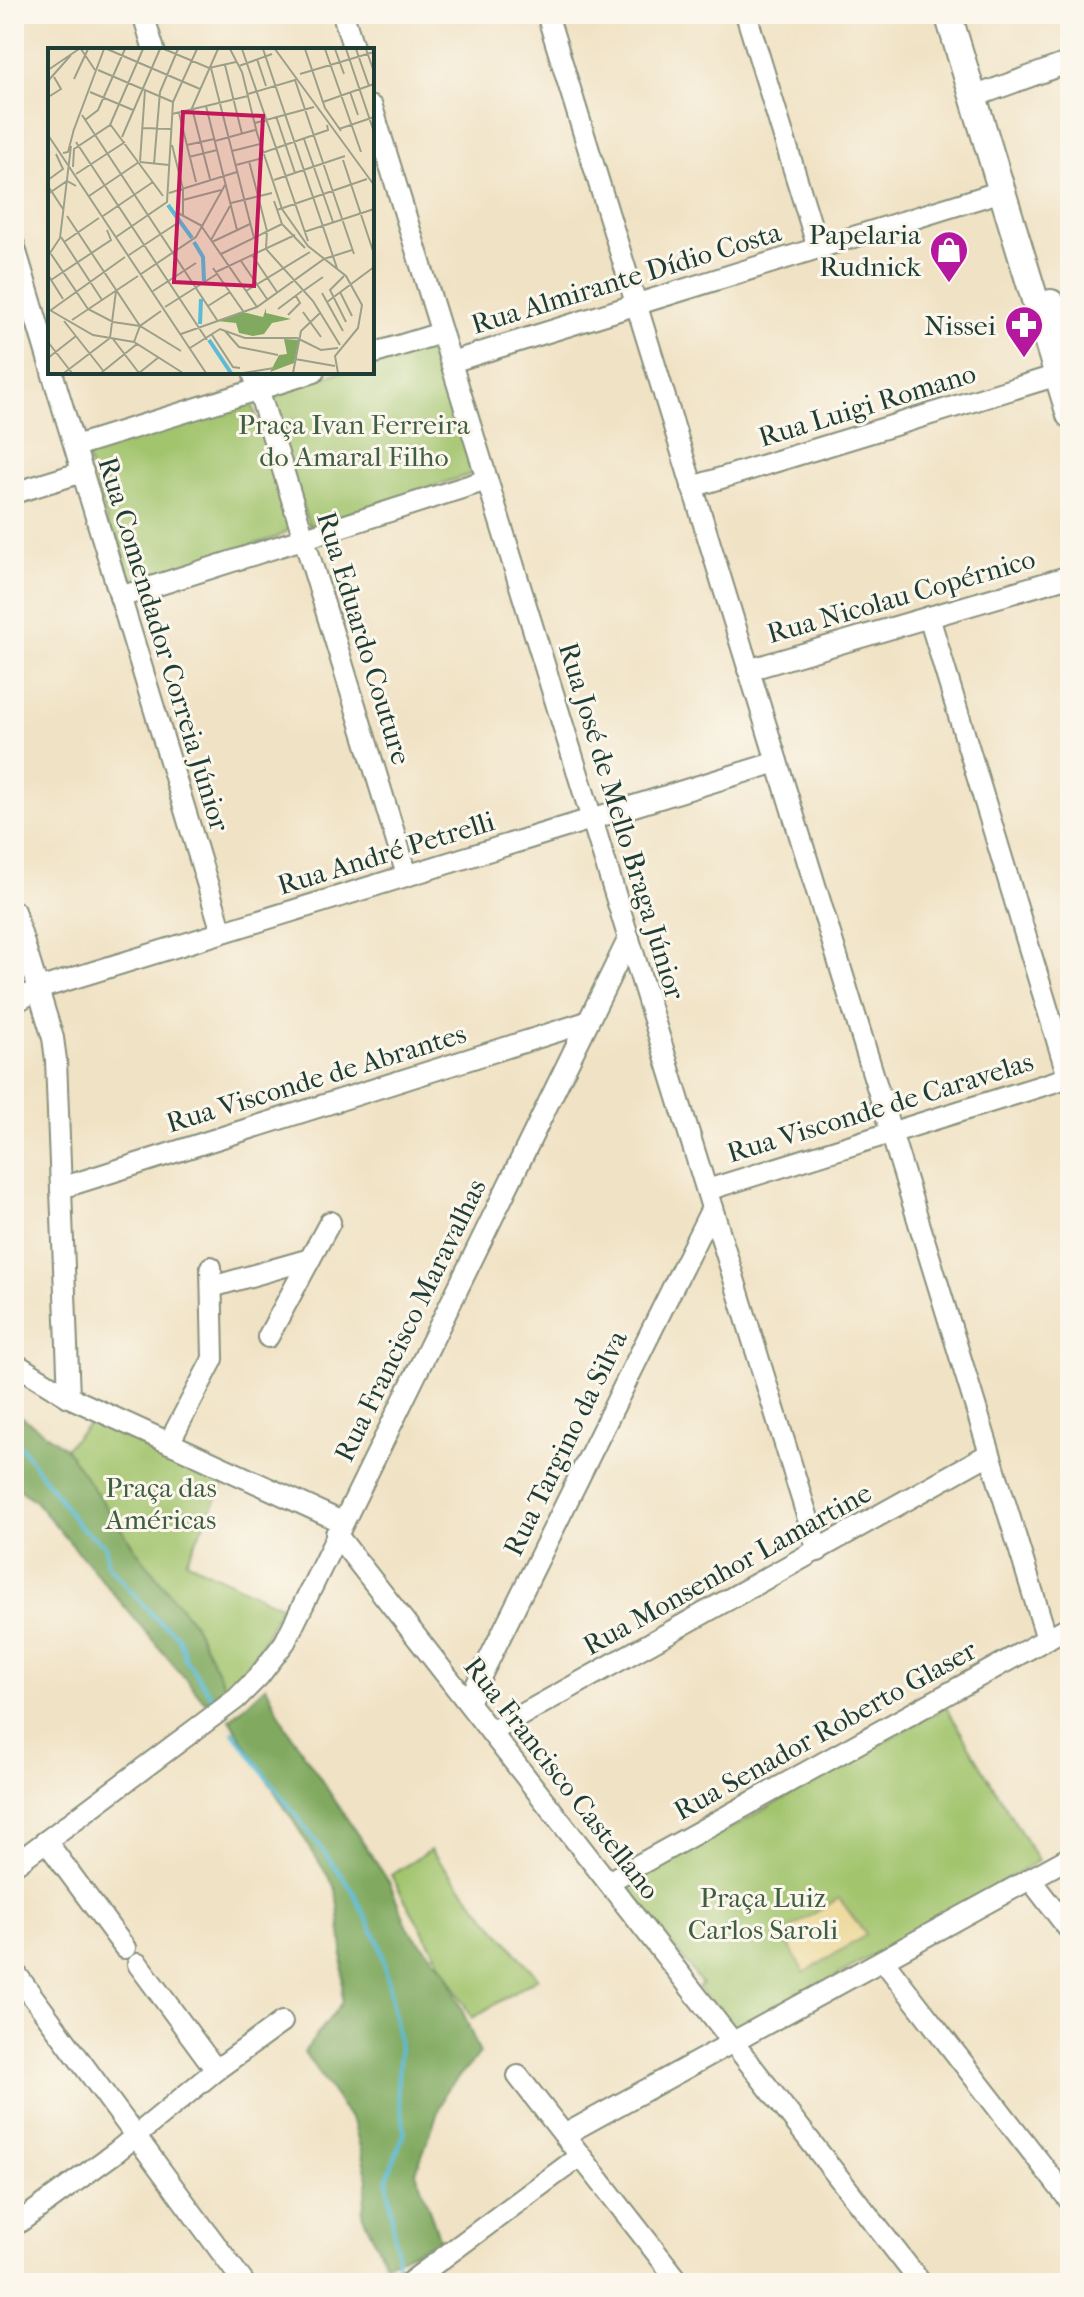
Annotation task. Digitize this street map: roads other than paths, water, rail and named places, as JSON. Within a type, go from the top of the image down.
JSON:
[{"type":"main road","points":[[948,14],[1070,415]]},
{"type":"main road","points":[[1002,191],[1070,347]]},
{"type":"street","points":[[143,14],[153,48]]},
{"type":"street","points":[[343,14],[353,48]]},
{"type":"street","points":[[547,14],[1047,1639]]},
{"type":"street","points":[[746,14],[818,248]]},
{"type":"street","points":[[973,97],[1070,62]]},
{"type":"street","name":"Rua José de Mello Braga Júnior","points":[[374,114],[818,1551]]},
{"type":"street","name":"Rua Almirante Dídio Costa","points":[[451,362],[1002,191]]},
{"type":"street","points":[[14,245],[48,358]]},
{"type":"street","name":"Rua Almirante Dídio Costa","points":[[374,353],[441,333]]},
{"type":"street","name":"Rua Comendador Correia Júnior","points":[[53,374],[222,932]]},
{"type":"street","points":[[75,446],[255,381],[301,374]]},
{"type":"street","name":"Rua Luigi Romano","points":[[692,487],[1058,375]]},
{"type":"street","name":"Rua Eduardo Couture","points":[[255,381],[407,875]]},
{"type":"street","points":[[14,493],[83,472]]},
{"type":"street","points":[[120,597],[487,480]]},
{"type":"street","name":"Rua Nicolau Copérnico","points":[[748,670],[1070,576]]},
{"type":"street","points":[[929,617],[1069,1079]]},
{"type":"street","name":"Rua André Petrelli","points":[[14,1003],[38,989],[777,762]]},
{"type":"street","points":[[14,911],[53,1038],[56,1060],[69,1397]]},
{"type":"street","name":"Rua Francisco Maravalhas","points":[[14,1865],[220,1712],[259,1676],[285,1642],[629,938]]},
{"type":"street","name":"Rua Visconde de Abrantes","points":[[61,1188],[587,1022]]},
{"type":"street","name":"Rua Visconde de Caravelas","points":[[709,1199],[891,1133],[1069,1079]]},
{"type":"street","name":"Rua Targino da Silva","points":[[468,1702],[709,1199]]},
{"type":"street","points":[[268,1337],[330,1222]]},
{"type":"street","points":[[169,1443],[212,1364],[211,1277],[310,1259]]},
{"type":"street","name":"Rua Francisco Castellano","points":[[14,1363],[69,1397],[339,1528],[491,1732],[921,2283]]},
{"type":"street","name":"Rua Monsenhor Lamartine","points":[[491,1732],[989,1454]]},
{"type":"street","name":"Rua Senador Roberto Glaser","points":[[608,1882],[1070,1626]]},
{"type":"street","points":[[46,1841],[216,2070]]},
{"type":"street","points":[[564,2135],[1070,1857]]},
{"type":"street","points":[[1030,1879],[1070,1931]]},
{"type":"street","points":[[883,1960],[1070,2201]]},
{"type":"street","points":[[14,1971],[244,2283]]},
{"type":"street","points":[[14,2226],[282,2022]]},
{"type":"street","points":[[518,2076],[680,2283]]},
{"type":"street","points":[[409,2283],[580,2156]]},
{"type":"waterway","points":[[14,1437],[79,1526],[106,1546],[107,1564],[155,1618],[178,1636],[186,1660],[212,1697]]},
{"type":"waterway","points":[[233,1732],[351,1888],[379,1943],[400,2052],[397,2088],[405,2131],[387,2178],[399,2271]]},
{"type":"place","name":"Papelaria Rudnick","points":[[949,284]]},
{"type":"place","name":"Nissei","points":[[1024,359]]},
{"type":"park label","name":"Praça Ivan Ferreira do Amaral Filho","points":[[354,440]]},
{"type":"park label","name":"Praça das Américas","points":[[161,1503]]},
{"type":"park label","name":"Praça Luiz Carlos Saroli","points":[[763,1913]]}]
